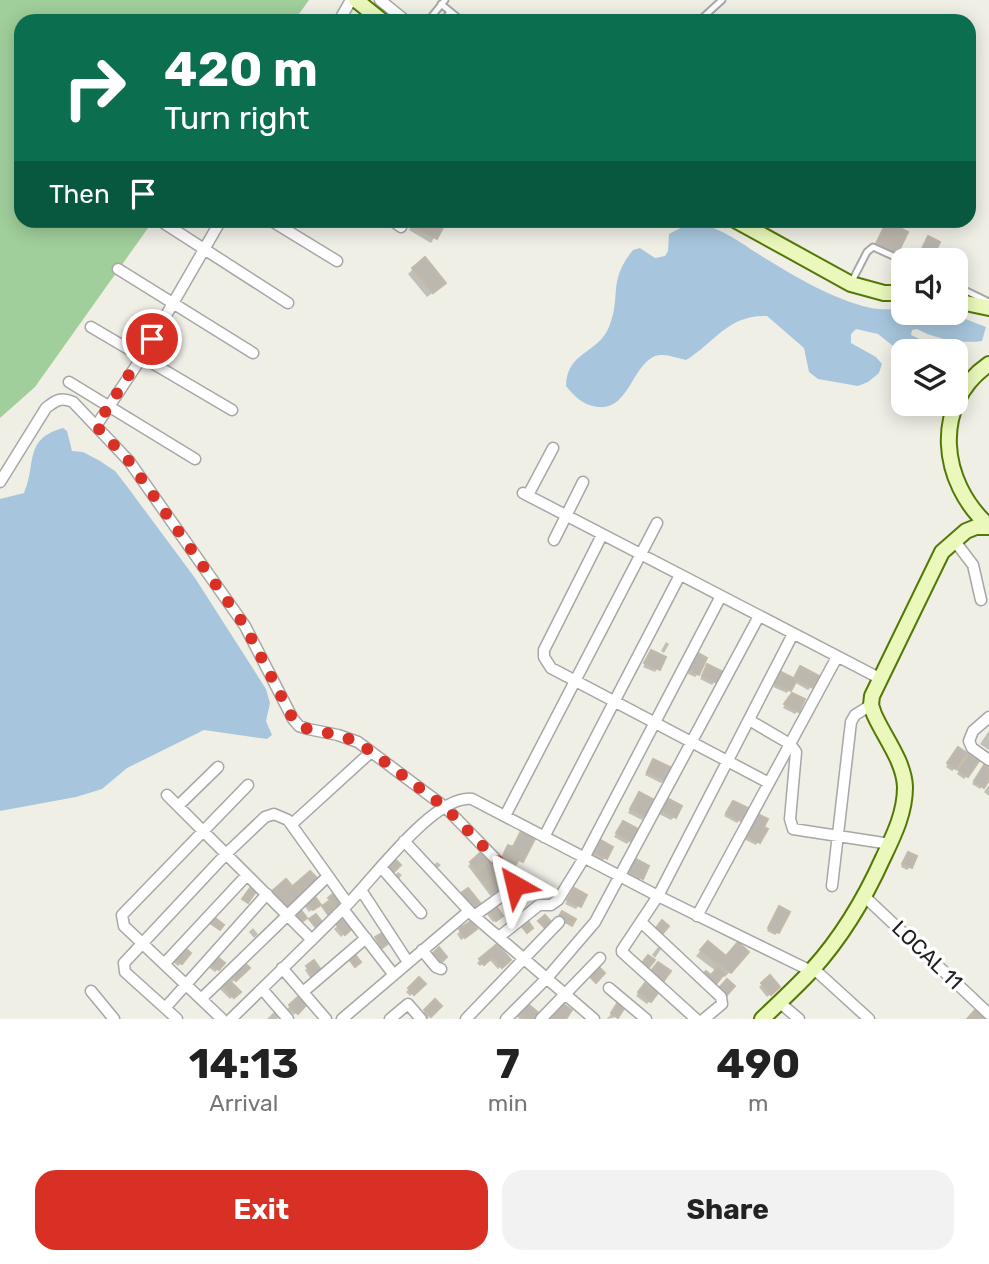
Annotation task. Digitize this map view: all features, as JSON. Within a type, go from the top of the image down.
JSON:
[{"type":"street","points":[[354,0],[373,14]]},
{"type":"street","points":[[380,0],[397,14]]},
{"type":"street","points":[[171,228],[288,303]]},
{"type":"street","points":[[96,426],[142,357],[217,228]]},
{"type":"street","points":[[283,228],[337,261]]},
{"type":"street","points":[[750,228],[851,284],[891,293]]},
{"type":"street","points":[[118,269],[253,353]]},
{"type":"street","points":[[968,305],[989,307]]},
{"type":"street","points":[[91,327],[232,410]]},
{"type":"street","points":[[989,364],[968,384],[952,412],[948,451],[967,501],[989,527]]},
{"type":"street","points":[[69,382],[195,459]]},
{"type":"street","points":[[0,482],[46,408],[54,401],[64,398],[73,402],[129,461],[245,626],[299,726],[346,737],[371,752],[445,807],[515,881],[513,888],[471,914],[422,950],[343,1018]]},
{"type":"street","points":[[553,448],[526,494],[881,679]]},
{"type":"street","points":[[554,540],[583,482]]},
{"type":"street","points":[[505,816],[657,523]]},
{"type":"street","points":[[762,1019],[812,970],[834,942],[864,895],[890,844],[901,819],[905,786],[902,769],[878,725],[871,705],[872,696],[942,552],[966,531],[976,527],[989,527]]},
{"type":"street","points":[[602,535],[544,650],[544,657],[551,668],[769,783]]},
{"type":"street","points":[[954,540],[973,565],[981,600]]},
{"type":"street","points":[[544,836],[680,575]]},
{"type":"street","points":[[499,937],[538,905],[551,905],[558,900],[584,858],[721,596]]},
{"type":"street","points":[[506,1019],[590,930],[759,616]]},
{"type":"street","points":[[696,1019],[622,952],[658,896],[793,634]]},
{"type":"street","points":[[697,916],[837,657]]},
{"type":"street","points":[[832,886],[850,722],[855,715],[871,705]]},
{"type":"street","points":[[989,717],[973,731],[969,741],[972,748],[989,760]]},
{"type":"street","points":[[748,720],[790,744],[796,752],[790,819],[793,830],[890,844]]},
{"type":"street","points":[[292,824],[371,752]]},
{"type":"street","points":[[178,806],[218,767]]},
{"type":"street","points":[[222,1019],[124,926],[122,915],[248,785]]},
{"type":"street","points":[[167,795],[312,940]]},
{"type":"street","points":[[231,1019],[346,907],[404,841],[445,807],[463,799],[472,799],[697,916],[812,970],[869,1019]]},
{"type":"street","points":[[177,1019],[123,969],[124,963],[226,854],[265,817],[274,814],[292,824],[328,876],[366,939],[394,975]]},
{"type":"street","points":[[404,841],[471,914],[594,1019]]},
{"type":"street","points":[[381,867],[422,913]]},
{"type":"street","points":[[164,964],[247,875]]},
{"type":"street","points":[[201,999],[328,876]]},
{"type":"street","points":[[360,890],[408,962]]},
{"type":"street","points":[[165,1008],[267,894]]},
{"type":"street","name":"LOCAL 11","points":[[864,895],[989,1014]]},
{"type":"street","points":[[466,1019],[559,922]]},
{"type":"street","points":[[641,922],[721,997],[722,1004],[704,1019]]},
{"type":"street","points":[[303,992],[366,939]]},
{"type":"street","points":[[422,950],[436,967],[441,969]]},
{"type":"street","points":[[542,1019],[600,958]]},
{"type":"street","points":[[282,968],[326,1019]]},
{"type":"street","points":[[610,988],[646,1019]]},
{"type":"street","points":[[262,989],[288,1019]]},
{"type":"street","points":[[91,991],[114,1019]]},
{"type":"street","points":[[779,1002],[799,1019]]},
{"type":"street","points":[[390,1019],[408,1004],[421,1019]]},
{"type":"lane","points":[[707,14],[722,0]]},
{"type":"lane","points":[[443,2],[453,14]]},
{"type":"lane","points":[[851,284],[867,252],[873,247],[891,255]]},
{"type":"lane","points":[[968,292],[989,302]]},
{"type":"green space","points":[[0,0],[309,0],[299,14],[14,14],[14,228],[148,228],[35,387],[0,418]]},
{"type":"water","points":[[680,228],[712,228],[828,293],[875,309],[891,309],[891,325],[968,325],[968,320],[986,327],[982,341],[945,339],[917,329],[912,330],[911,335],[920,339],[891,339],[891,344],[878,334],[856,329],[851,334],[851,343],[876,357],[882,364],[879,373],[858,386],[818,379],[809,372],[804,348],[767,316],[753,317],[732,325],[686,360],[665,355],[653,357],[639,370],[623,396],[616,402],[598,407],[584,402],[566,386],[568,375],[577,359],[598,343],[609,327],[615,306],[617,280],[625,261],[633,250],[640,248],[655,258],[665,256],[669,234]]},
{"type":"water","points":[[63,428],[67,431],[72,451],[83,452],[115,471],[195,578],[266,689],[270,703],[266,721],[272,735],[267,739],[204,730],[127,768],[102,789],[76,797],[0,811],[0,499],[24,493],[37,446],[50,433]]},
{"type":"building","points":[[417,228],[443,228],[437,239]]},
{"type":"building","points":[[884,228],[900,228],[908,232],[900,248],[891,248],[891,252],[876,244]]},
{"type":"building","points":[[928,236],[940,242],[937,248],[922,248]]},
{"type":"building","points":[[425,257],[446,283],[433,293],[412,268]]},
{"type":"building","points":[[651,650],[666,657],[660,670],[644,663]]},
{"type":"building","points":[[696,652],[707,658],[699,675],[688,670]]},
{"type":"building","points":[[707,664],[723,672],[717,683],[702,676]]},
{"type":"building","points":[[800,666],[819,676],[813,688],[794,678]]},
{"type":"building","points":[[781,672],[797,680],[791,691],[775,684]]},
{"type":"building","points":[[792,693],[805,699],[799,712],[784,704]]},
{"type":"building","points":[[958,747],[967,753],[956,769],[947,763]]},
{"type":"building","points":[[969,754],[979,761],[968,777],[958,770]]},
{"type":"building","points":[[653,759],[672,768],[666,781],[647,772]]},
{"type":"building","points":[[984,765],[989,768],[989,780],[984,788],[974,781]]},
{"type":"building","points":[[639,792],[656,801],[647,818],[630,809]]},
{"type":"building","points":[[665,797],[682,806],[676,818],[659,809]]},
{"type":"building","points":[[733,801],[748,808],[741,821],[726,813]]},
{"type":"building","points":[[758,814],[768,819],[764,827],[768,829],[760,843],[744,835]]},
{"type":"building","points":[[623,821],[638,829],[632,842],[616,833]]},
{"type":"building","points":[[523,827],[537,835],[523,862],[504,853],[508,845],[513,847]]},
{"type":"building","points":[[599,839],[613,847],[607,859],[592,851]]},
{"type":"building","points":[[483,850],[490,858],[477,870],[470,862]]},
{"type":"building","points":[[908,852],[917,856],[912,868],[902,864]]},
{"type":"building","points":[[394,858],[401,865],[391,875],[384,868]]},
{"type":"building","points":[[634,858],[649,866],[643,879],[628,871]]},
{"type":"building","points":[[490,860],[500,872],[486,884],[476,873]]},
{"type":"building","points":[[310,871],[318,879],[303,893],[295,884]]},
{"type":"building","points":[[502,872],[511,884],[496,897],[486,885]]},
{"type":"building","points":[[286,879],[292,886],[278,899],[271,892]]},
{"type":"building","points":[[528,881],[535,890],[524,898],[518,888]]},
{"type":"building","points":[[294,885],[302,894],[286,908],[278,899]]},
{"type":"building","points":[[250,888],[255,893],[248,903],[242,899]]},
{"type":"building","points":[[468,888],[482,905],[472,913],[458,895]]},
{"type":"building","points":[[574,888],[587,895],[581,907],[567,900]]},
{"type":"building","points":[[334,893],[342,902],[335,907],[328,898]]},
{"type":"building","points":[[314,895],[321,905],[313,910],[306,901]]},
{"type":"building","points":[[329,901],[335,911],[329,916],[322,906]]},
{"type":"building","points":[[495,904],[503,916],[496,921],[488,909]]},
{"type":"building","points":[[298,906],[307,918],[299,924],[290,912]]},
{"type":"building","points":[[779,906],[790,912],[779,933],[768,928]]},
{"type":"building","points":[[562,911],[576,919],[572,926],[558,918]]},
{"type":"building","points":[[316,914],[323,923],[316,928],[309,919]]},
{"type":"building","points":[[545,915],[553,924],[547,930],[538,921]]},
{"type":"building","points":[[214,917],[224,925],[220,930],[210,923]]},
{"type":"building","points":[[344,917],[353,928],[345,935],[336,924]]},
{"type":"building","points":[[526,918],[533,928],[527,933],[519,923]]},
{"type":"building","points":[[662,920],[669,926],[660,937],[653,932]]},
{"type":"building","points":[[471,921],[477,929],[465,938],[459,929]]},
{"type":"building","points":[[382,933],[389,943],[382,948],[375,937]]},
{"type":"building","points":[[708,941],[726,956],[738,942],[749,952],[731,973],[700,950]]},
{"type":"building","points":[[497,944],[511,960],[502,968],[493,957],[484,965],[479,959]]},
{"type":"building","points":[[183,946],[191,953],[182,964],[174,958]]},
{"type":"building","points":[[439,947],[447,957],[441,963],[433,953]]},
{"type":"building","points":[[354,953],[361,962],[355,967],[348,958]]},
{"type":"building","points":[[215,955],[225,963],[219,970],[209,963]]},
{"type":"building","points":[[648,955],[655,960],[648,969],[641,964]]},
{"type":"building","points":[[314,960],[322,971],[315,977],[306,966]]},
{"type":"building","points":[[243,961],[250,968],[236,981],[229,973]]},
{"type":"building","points":[[658,962],[671,971],[663,982],[650,972]]},
{"type":"building","points":[[599,967],[605,973],[596,983],[590,977]]},
{"type":"building","points":[[718,967],[725,973],[713,988],[700,977],[706,971],[711,975]]},
{"type":"building","points":[[770,975],[780,987],[771,995],[761,983]]},
{"type":"building","points":[[419,977],[426,984],[414,995],[408,988]]},
{"type":"building","points":[[227,978],[241,992],[234,998],[221,984]]},
{"type":"building","points":[[727,979],[735,986],[727,995],[719,988]]},
{"type":"building","points":[[645,983],[658,993],[651,1002],[638,992]]},
{"type":"building","points":[[300,995],[308,1003],[298,1014],[289,1005]]},
{"type":"building","points":[[435,999],[442,1006],[431,1017],[424,1010]]},
{"type":"building","points":[[618,1002],[625,1007],[618,1018],[611,1013]]},
{"type":"building","points":[[527,1003],[541,1015],[537,1019],[526,1019],[518,1012]]},
{"type":"building","points":[[562,1003],[572,1010],[566,1019],[551,1019]]},
{"type":"building","points":[[976,1009],[987,1019],[967,1019]]},
{"type":"route","points":[[152,339],[96,426],[129,461],[245,626],[288,711],[299,726],[358,742],[445,807],[513,877],[515,885]]}]
